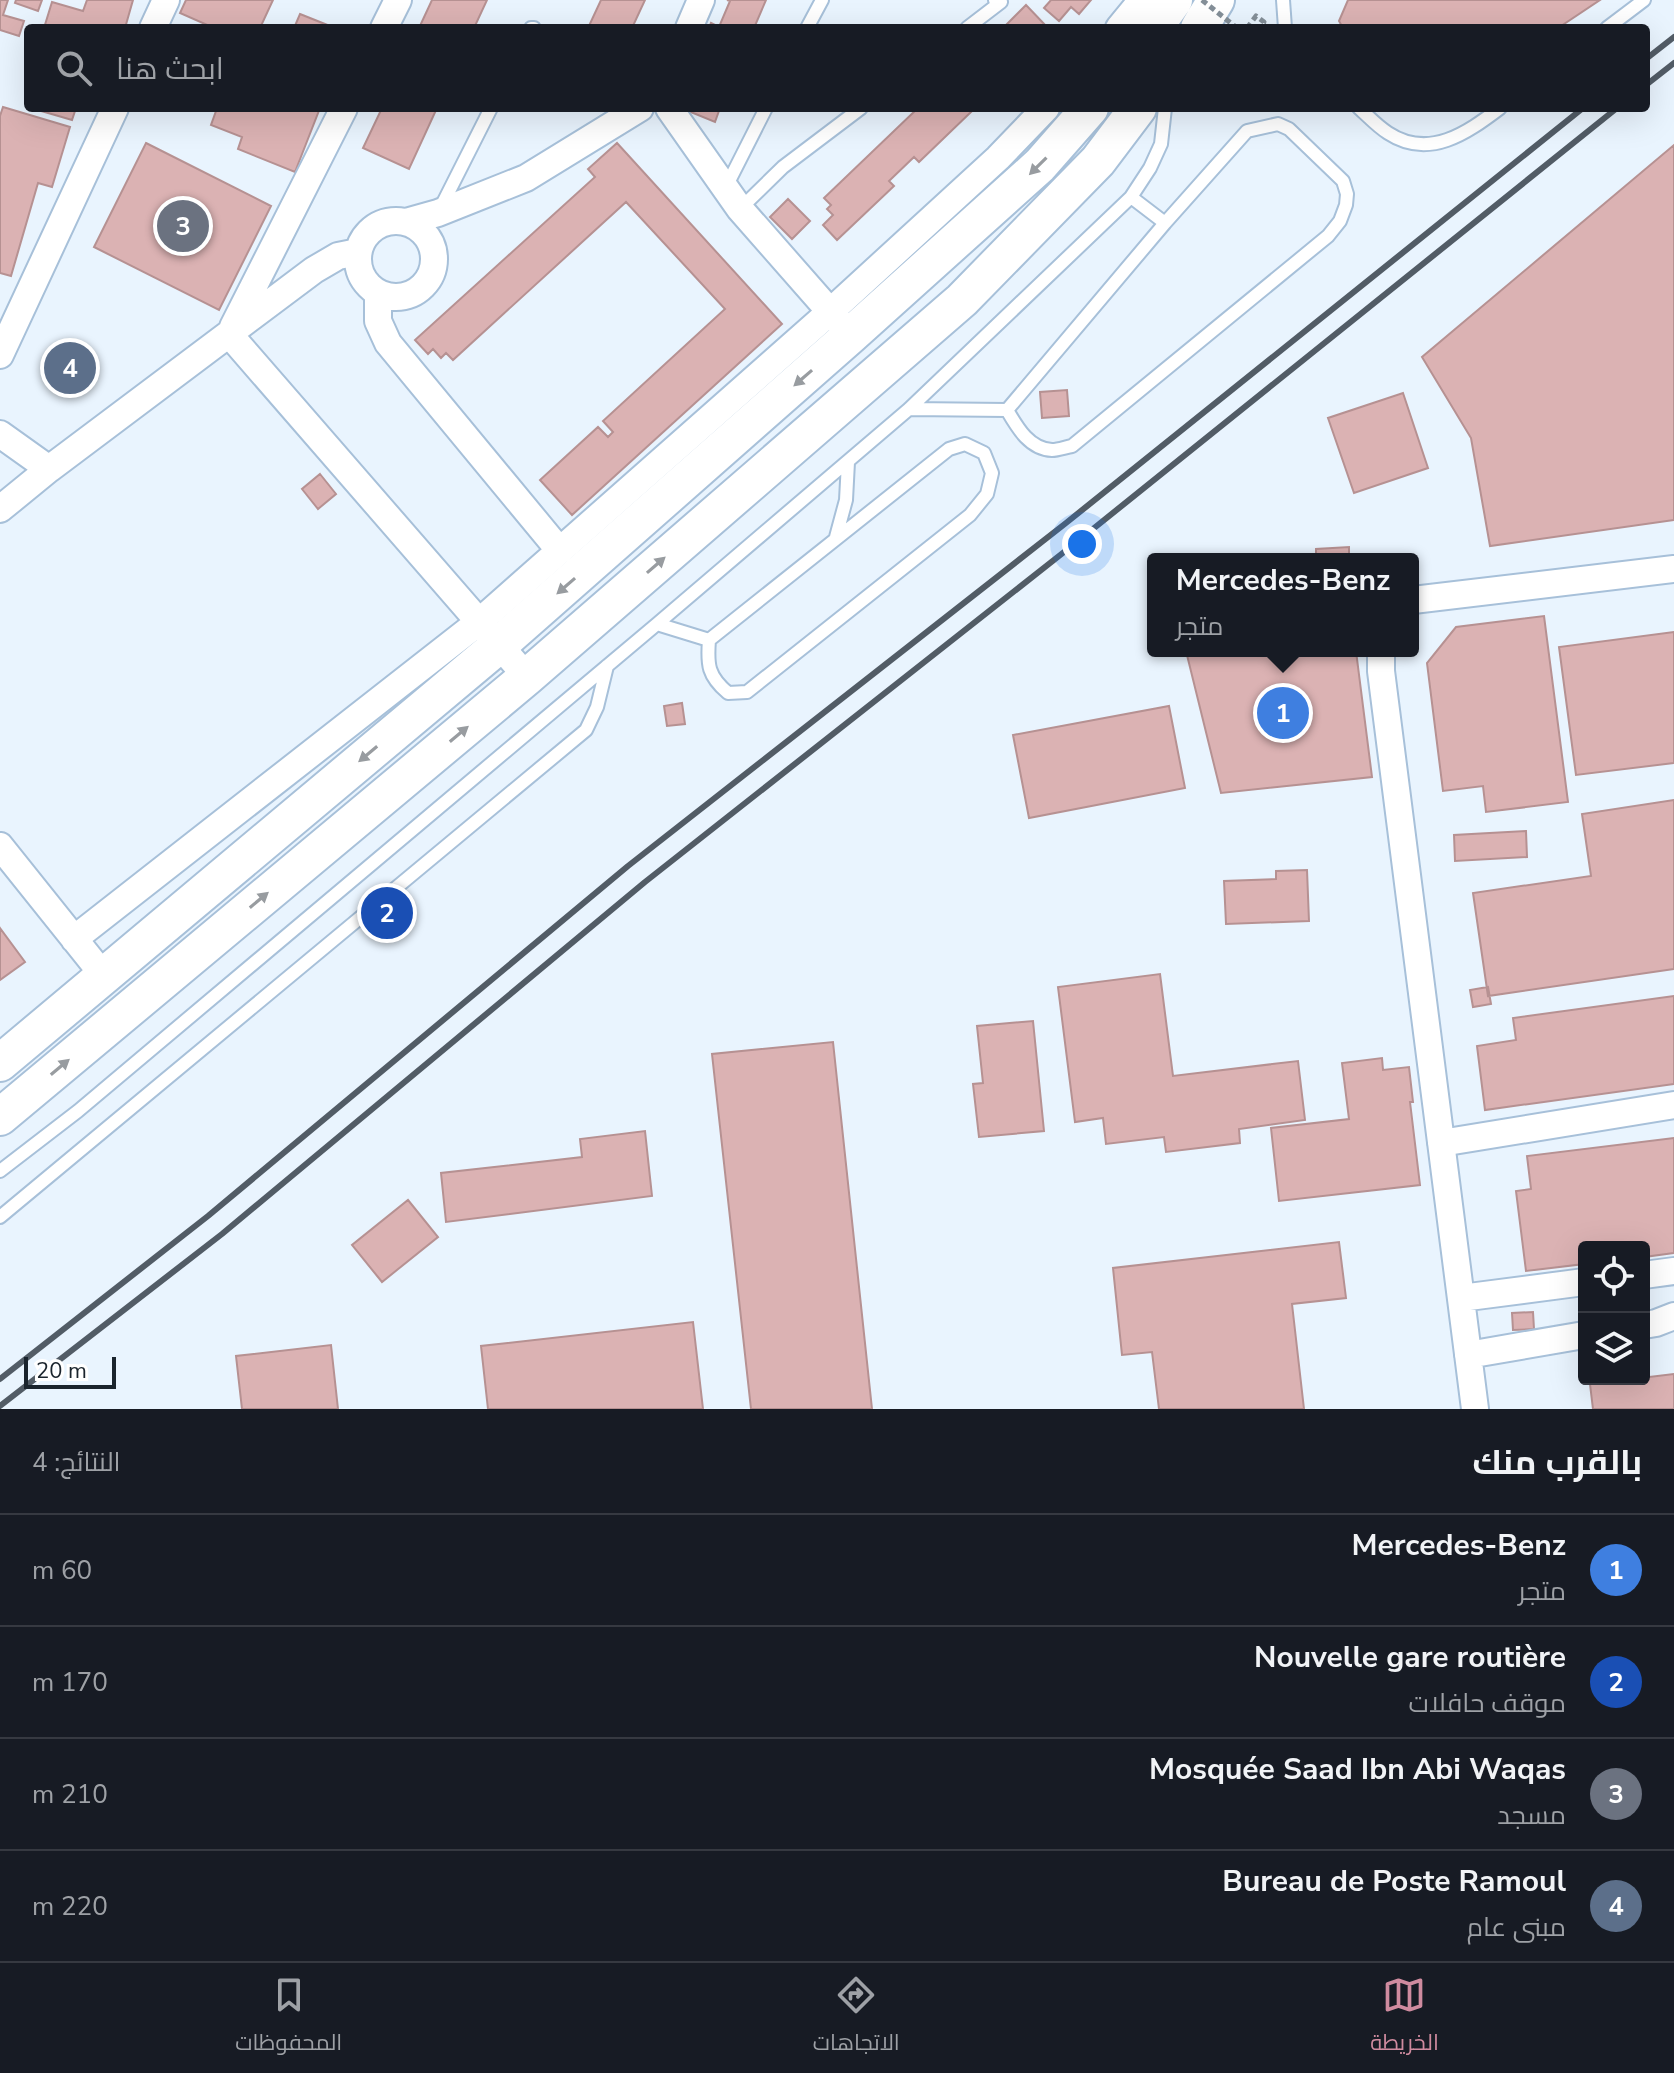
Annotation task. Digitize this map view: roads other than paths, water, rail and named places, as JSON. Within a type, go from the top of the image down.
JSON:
[{"type":"main road","points":[[1157,24],[1174,0]]},
{"type":"main road","points":[[1201,24],[1216,0]]},
{"type":"main road","points":[[0,1063],[104,976],[841,324],[1040,165],[1086,112]]},
{"type":"main road","points":[[0,1117],[527,677],[962,300],[1098,161],[1135,112]]},
{"type":"street","points":[[155,24],[166,0]]},
{"type":"street","points":[[386,24],[398,0]]},
{"type":"street","points":[[691,24],[701,0]]},
{"type":"street","points":[[1122,24],[1142,0]]},
{"type":"street","points":[[0,355],[113,112]]},
{"type":"street","points":[[229,334],[342,112]]},
{"type":"street","points":[[406,222],[438,213],[526,178],[633,112]]},
{"type":"street","points":[[672,112],[732,199],[841,324]]},
{"type":"street","points":[[74,939],[489,634],[560,551],[841,324],[1042,112]]},
{"type":"street","points":[[406,222],[417,227],[432,246],[432,272],[416,292],[404,297],[378,294],[368,287],[361,276],[358,252],[370,231],[381,224],[406,222]]},
{"type":"street","points":[[0,509],[314,270],[338,256],[358,252]]},
{"type":"street","points":[[378,294],[378,321],[388,343],[560,551]]},
{"type":"street","points":[[229,334],[527,677]]},
{"type":"street","points":[[0,434],[49,469]]},
{"type":"street","points":[[1419,599],[1674,569]]},
{"type":"street","points":[[1381,657],[1475,1409]]},
{"type":"street","points":[[0,846],[104,976]]},
{"type":"street","points":[[1441,1143],[1674,1105]]},
{"type":"street","points":[[1650,1274],[1674,1271]]},
{"type":"street","points":[[1461,1298],[1578,1283]]},
{"type":"street","points":[[1650,1324],[1674,1316]]},
{"type":"street","points":[[1468,1355],[1578,1336]]},
{"type":"lane","points":[[809,24],[822,0]]},
{"type":"lane","points":[[972,24],[1001,2],[995,0]]},
{"type":"lane","points":[[1283,0],[1285,24]]},
{"type":"lane","points":[[1612,24],[1644,0]]},
{"type":"lane","points":[[438,213],[489,112]]},
{"type":"lane","points":[[732,199],[765,112]]},
{"type":"lane","points":[[732,199],[783,167],[856,112]]},
{"type":"lane","points":[[0,1171],[78,1111],[909,409],[1131,197],[1161,144],[1165,112]]},
{"type":"lane","points":[[1363,112],[1387,133],[1412,145],[1442,143],[1475,127],[1495,112]]},
{"type":"lane","points":[[1278,124],[1289,129],[1343,181],[1346,205],[1340,221],[1328,236],[1072,446],[1053,450],[1028,440],[1007,410],[1247,131],[1278,124]]},
{"type":"lane","points":[[1131,197],[1165,223]]},
{"type":"lane","points":[[909,409],[1007,410]]},
{"type":"lane","points":[[965,444],[984,453],[992,473],[987,494],[970,515],[747,692],[728,693],[715,682],[708,662],[709,640],[949,449],[965,444]]},
{"type":"lane","points":[[836,538],[846,500],[848,462]]},
{"type":"lane","points":[[657,624],[709,640]]},
{"type":"lane","points":[[0,1217],[586,730],[597,707],[607,666]]},
{"type":"railway","points":[[1650,56],[1674,37]]},
{"type":"railway","points":[[1650,82],[1674,63]]},
{"type":"railway","points":[[0,1379],[208,1216],[628,866],[1066,523],[1578,112]]},
{"type":"railway","points":[[0,1406],[222,1234],[645,882],[1078,541],[1612,112]]},
{"type":"place","name":"Mosquée Saad Ibn Abi Waqas","points":[[183,226]]},
{"type":"place","name":"Bureau de Poste Ramoul","points":[[70,368]]},
{"type":"place","name":"Mercedes-Benz","points":[[1283,713]]},
{"type":"place","name":"Nouvelle gare routière","points":[[387,913]]}]
